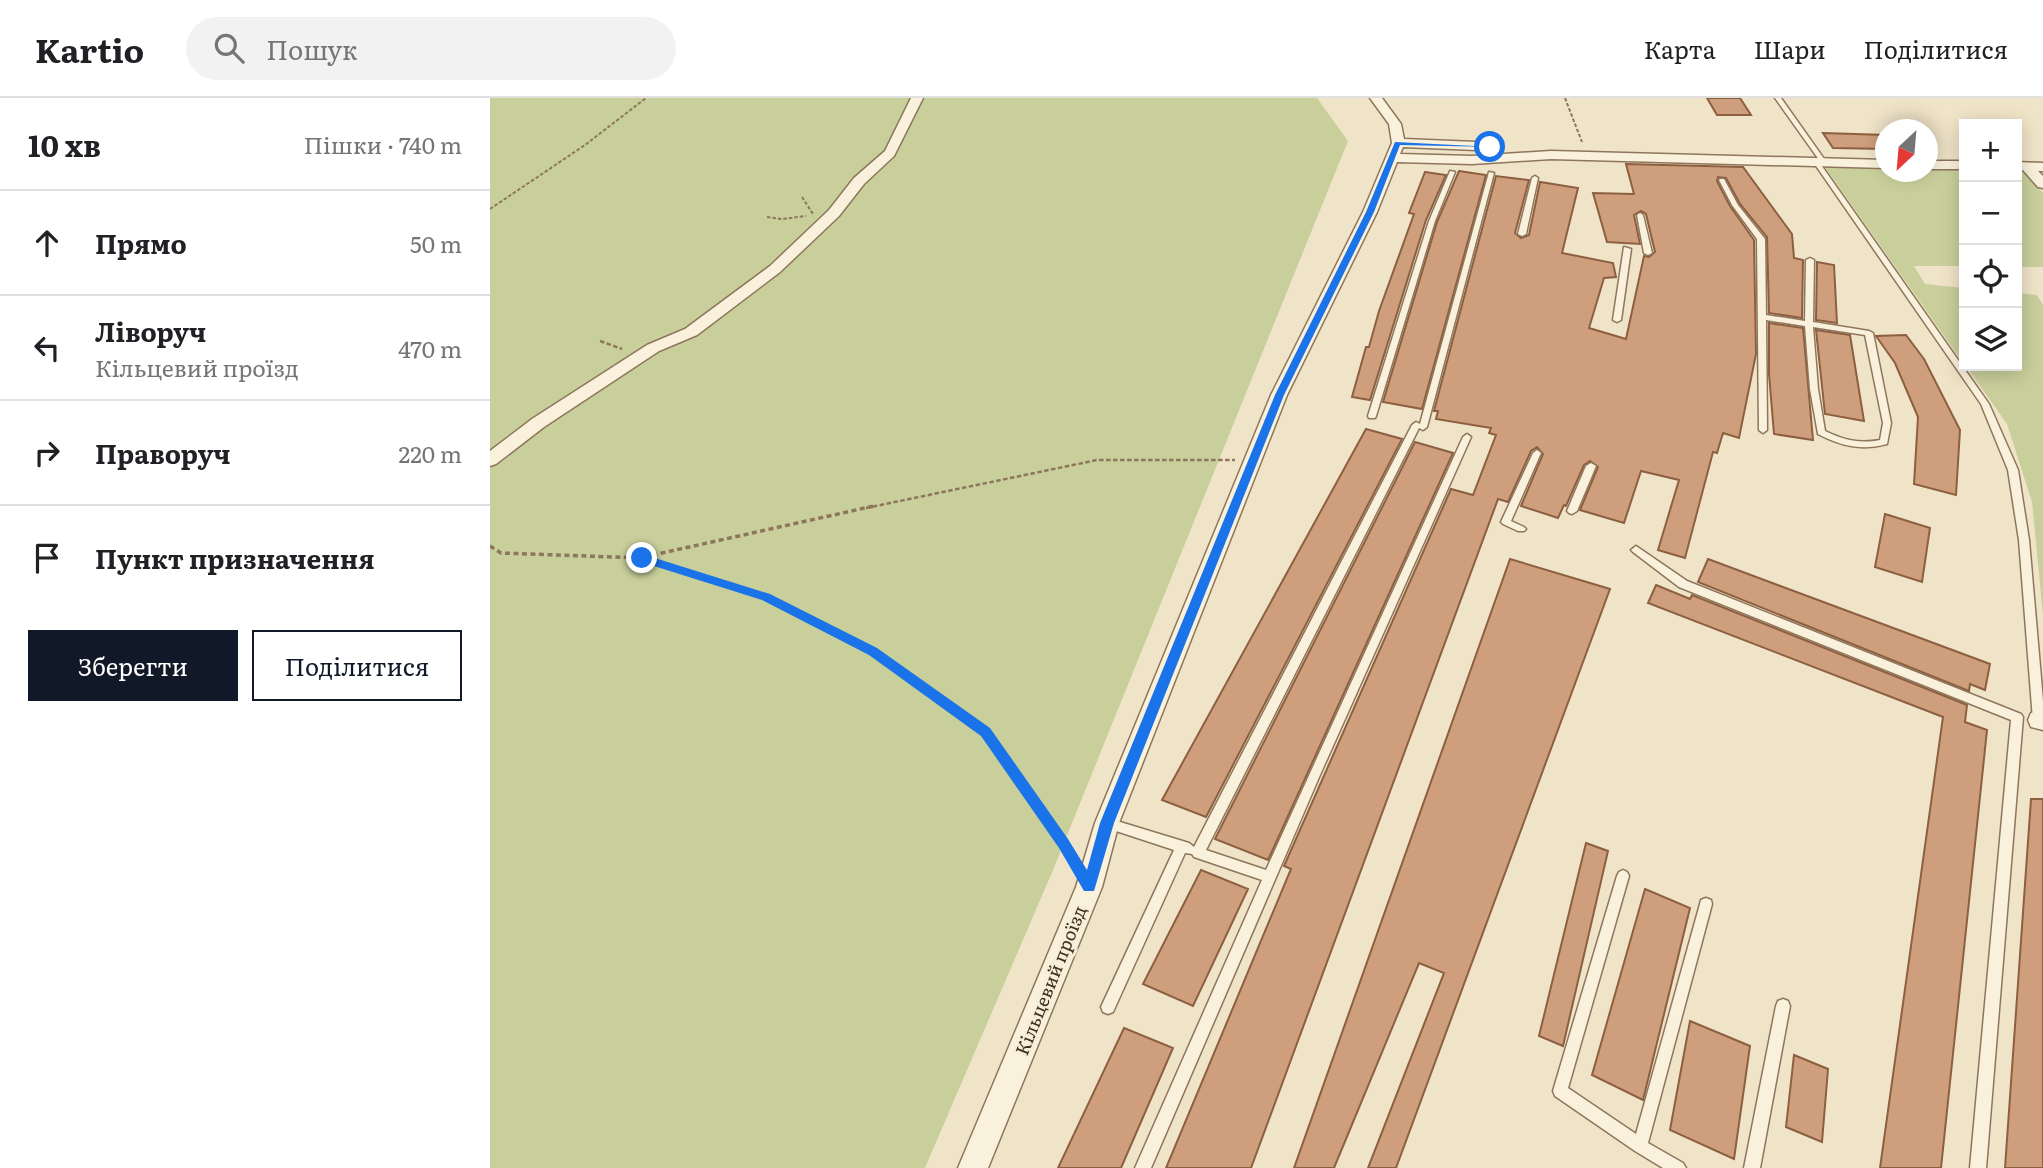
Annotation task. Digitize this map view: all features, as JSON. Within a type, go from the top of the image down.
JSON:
[{"type":"street","points":[[490,460],[538,423],[653,348],[691,331],[775,269],[830,217],[859,181],[890,153],[917,98]]},
{"type":"street","points":[[1376,98],[1395,124],[1394,151],[1472,160],[1551,155],[1875,164]]},
{"type":"street","name":"Кільцевий проїзд","points":[[973,1168],[1089,887],[1107,823],[1279,395],[1370,212],[1394,151]]},
{"type":"street","points":[[1938,165],[1959,165]]},
{"type":"street","points":[[2022,166],[2043,167]]},
{"type":"street","points":[[2022,166],[2043,184]]},
{"type":"lane","points":[[1778,98],[1985,404],[2013,470],[2024,540],[2041,720]]},
{"type":"lane","points":[[1372,416],[1432,221],[1452,172]]},
{"type":"lane","points":[[1198,853],[1420,426],[1491,173]]},
{"type":"lane","points":[[1522,234],[1535,178]]},
{"type":"lane","points":[[1722,180],[1735,205],[1761,239],[1763,430]]},
{"type":"lane","points":[[1640,215],[1648,253]]},
{"type":"lane","points":[[1617,320],[1627,250]]},
{"type":"lane","points":[[1761,317],[1807,324],[1869,333],[1887,423],[1884,443],[1865,447],[1844,444],[1821,432],[1814,397],[1807,324],[1810,260]]},
{"type":"lane","points":[[1143,1168],[1467,437]]},
{"type":"lane","points":[[1521,529],[1506,522],[1537,453]]},
{"type":"lane","points":[[1572,511],[1591,466]]},
{"type":"lane","points":[[1636,550],[1683,584],[2017,717],[1979,1168]]},
{"type":"lane","points":[[1107,823],[1270,877]]},
{"type":"lane","points":[[1108,1007],[1182,847]]},
{"type":"lane","points":[[1623,876],[1560,1091],[1640,1146],[1678,1168]]},
{"type":"lane","points":[[1640,1146],[1706,904]]},
{"type":"lane","points":[[1752,1168],[1783,1006]]},
{"type":"path","points":[[490,209],[585,145],[646,98]]},
{"type":"path","points":[[1565,98],[1587,157]]},
{"type":"path","points":[[802,197],[813,211],[813,216]]},
{"type":"path","points":[[767,217],[830,217]]},
{"type":"path","points":[[490,547],[501,553],[642,558],[986,481],[1097,460],[1237,460]]},
{"type":"path","points":[[642,558],[766,597],[873,652],[985,732],[1063,844],[1089,887]]},
{"type":"green space","points":[[490,98],[1317,98],[1348,141],[1053,870],[925,1168],[490,1168]]},
{"type":"green space","points":[[1824,166],[1875,167],[1875,182],[1938,182],[1938,167],[1959,168],[1959,266],[1914,266],[1925,284],[1959,287],[1959,357]]},
{"type":"green space","points":[[2022,169],[2043,193],[2043,267],[2022,267]]},
{"type":"green space","points":[[2022,294],[2037,295],[2043,305],[2043,615],[2032,502],[2007,424],[1970,371],[2022,371]]},
{"type":"building","points":[[1707,98],[1740,98],[1751,115],[1717,115]]},
{"type":"building","points":[[1823,133],[1875,135],[1875,149],[1833,148]]},
{"type":"building","points":[[1626,164],[1743,167],[1792,234],[1794,258],[1803,260],[1802,318],[1769,313],[1767,237],[1740,204],[1726,178],[1718,177],[1717,181],[1730,206],[1754,240],[1756,354],[1739,438],[1723,433],[1717,453],[1713,452],[1685,558],[1658,550],[1679,480],[1641,471],[1624,523],[1580,510],[1598,467],[1590,461],[1584,465],[1558,518],[1521,506],[1543,454],[1537,447],[1531,451],[1508,502],[1498,499],[1251,1168],[1166,1168],[1291,869],[1284,866],[1451,489],[1473,495],[1496,435],[1489,433],[1491,428],[1436,419],[1438,411],[1434,411],[1496,176],[1529,180],[1515,233],[1521,238],[1529,235],[1540,182],[1578,188],[1562,253],[1613,263],[1616,277],[1604,278],[1589,328],[1626,339],[1644,256],[1649,257],[1655,252],[1646,214],[1641,211],[1634,215],[1640,244],[1607,242],[1593,193],[1634,194]]},
{"type":"building","points":[[1459,171],[1486,175],[1422,409],[1383,402],[1437,222]]},
{"type":"building","points":[[1425,172],[1446,175],[1426,220],[1370,400],[1352,397],[1366,347],[1369,347],[1414,214],[1409,213]]},
{"type":"building","points":[[1817,262],[1834,265],[1837,323],[1816,320]]},
{"type":"building","points":[[1769,323],[1803,328],[1813,440],[1774,434],[1769,374]]},
{"type":"building","points":[[1816,330],[1850,335],[1864,421],[1825,414]]},
{"type":"building","points":[[1906,335],[1924,359],[1960,430],[1956,495],[1914,484],[1918,417],[1895,363],[1876,336]]},
{"type":"building","points":[[1366,429],[1402,439],[1206,817],[1162,800]]},
{"type":"building","points":[[1415,442],[1453,453],[1268,860],[1215,839]]},
{"type":"building","points":[[1885,514],[1930,528],[1922,582],[1875,567]]},
{"type":"building","points":[[1510,559],[1610,589],[1396,1168],[1368,1168],[1444,973],[1419,963],[1334,1168],[1294,1168]]},
{"type":"building","points":[[1708,559],[1990,664],[1985,690],[1970,684],[1969,691],[1698,582]]},
{"type":"building","points":[[1656,585],[1690,599],[1692,595],[1967,705],[1965,722],[1987,730],[1941,1168],[1880,1168],[1943,717],[1648,603]]},
{"type":"building","points":[[2031,799],[2043,799],[2043,1168],[2005,1168]]},
{"type":"building","points":[[1586,843],[1608,851],[1563,1046],[1539,1036]]},
{"type":"building","points":[[1201,870],[1248,889],[1193,1006],[1143,984]]},
{"type":"building","points":[[1645,889],[1690,908],[1643,1100],[1592,1075]]},
{"type":"building","points":[[1690,1021],[1750,1046],[1734,1159],[1670,1130]]},
{"type":"building","points":[[1124,1028],[1173,1048],[1121,1168],[1058,1168]]},
{"type":"building","points":[[1794,1055],[1828,1069],[1822,1142],[1786,1127]]},
{"type":"route","points":[[642,558],[766,597],[873,652],[985,732],[1063,844],[1089,887],[1107,823],[1279,395],[1370,212],[1398,143],[1490,147]]}]
